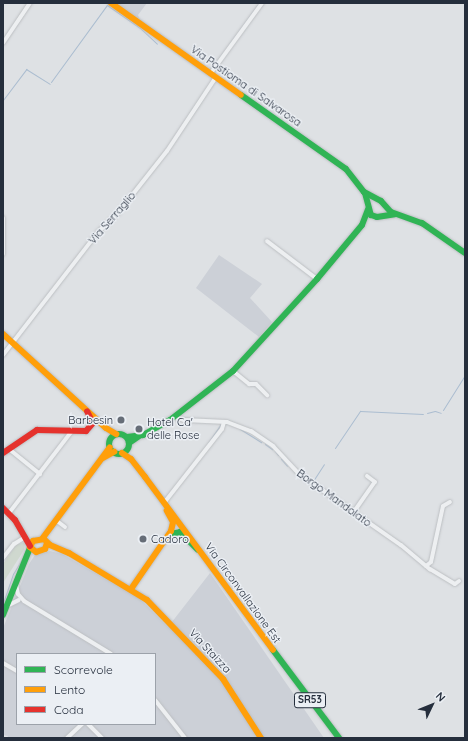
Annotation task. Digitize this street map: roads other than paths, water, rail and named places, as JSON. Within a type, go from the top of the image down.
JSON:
[{"type":"street","points":[[3,43],[30,3]]},
{"type":"street","name":"Via Postioma di Salvarosa","points":[[111,3],[346,169],[364,192],[396,214],[422,222],[465,253]]},
{"type":"street","name":"Via Serraglio","points":[[3,355],[98,232],[118,213],[167,151],[213,75],[262,3]]},
{"type":"street","name":"Via Postioma di Salvarosa","points":[[364,192],[368,208]]},
{"type":"street","points":[[122,453],[128,443],[175,417],[233,371],[318,279],[362,225],[368,208],[376,200]]},
{"type":"street","points":[[362,225],[379,217],[384,211],[384,205]]},
{"type":"street","points":[[368,208],[371,215],[379,217]]},
{"type":"street","name":"Via Postioma di Salvarosa","points":[[379,217],[396,214]]},
{"type":"street","points":[[3,218],[3,254]]},
{"type":"street","points":[[267,241],[318,279]]},
{"type":"street","points":[[3,334],[43,368],[113,436],[128,443]]},
{"type":"street","points":[[233,371],[249,384],[256,384],[267,395]]},
{"type":"street","points":[[3,453],[37,430],[80,432],[88,430],[93,423],[85,408]]},
{"type":"street","name":"Borgo Mandolato","points":[[175,417],[184,420],[224,422],[251,431],[273,446],[298,473],[426,566],[455,584],[459,581]]},
{"type":"street","points":[[164,503],[222,429],[224,422]]},
{"type":"street","points":[[9,514],[72,431]]},
{"type":"street","points":[[4,612],[16,580],[32,549],[44,542],[49,532],[101,459],[112,450],[113,436]]},
{"type":"street","points":[[128,443],[131,459]]},
{"type":"street","points":[[9,449],[40,474]]},
{"type":"street","points":[[112,450],[122,453],[131,459]]},
{"type":"street","name":"Via Circonvallazione Est","points":[[131,459],[339,738]]},
{"type":"street","points":[[353,513],[376,482],[367,476]]},
{"type":"street","points":[[131,589],[170,534],[173,521],[158,500],[158,494]]},
{"type":"street","points":[[426,566],[431,562],[443,506],[450,502]]},
{"type":"street","points":[[3,508],[9,514],[32,549]]},
{"type":"street","points":[[57,521],[65,526]]},
{"type":"street","points":[[170,534],[180,532],[200,552]]},
{"type":"street","points":[[3,558],[14,544],[24,537]]},
{"type":"street","name":"Via Staizza","points":[[24,537],[44,542],[65,551],[131,589],[151,604],[220,676],[261,738]]},
{"type":"street","points":[[32,549],[44,542]]},
{"type":"street","points":[[16,580],[19,597]]},
{"type":"street","points":[[11,593],[109,653]]},
{"type":"street","points":[[4,612],[19,597]]},
{"type":"street","points":[[3,663],[16,670]]},
{"type":"street","points":[[156,701],[185,738]]},
{"type":"street","points":[[67,738],[81,725]]},
{"type":"street","points":[[89,725],[102,738]]},
{"type":"waterway","points":[[212,68],[259,3]]},
{"type":"waterway","points":[[51,82],[107,5],[140,28],[157,44]]},
{"type":"waterway","points":[[3,100],[26,69],[50,84]]},
{"type":"waterway","points":[[443,410],[465,375]]},
{"type":"waterway","points":[[335,448],[360,411],[423,414]]},
{"type":"waterway","points":[[427,413],[435,411],[441,413]]},
{"type":"waterway","points":[[206,446],[221,424]]},
{"type":"waterway","points":[[240,429],[261,442]]},
{"type":"waterway","points":[[265,444],[272,449]]},
{"type":"waterway","points":[[275,451],[278,455]]},
{"type":"waterway","points":[[281,459],[287,466]]},
{"type":"waterway","points":[[313,481],[324,464]]},
{"type":"waterway","points":[[3,603],[13,574],[24,556]]},
{"type":"place","name":"Barbesin","points":[[121,420]]},
{"type":"place","name":"Hotel Ca' delle Rose","points":[[139,429]]},
{"type":"place","name":"Cadoro","points":[[143,539]]}]
